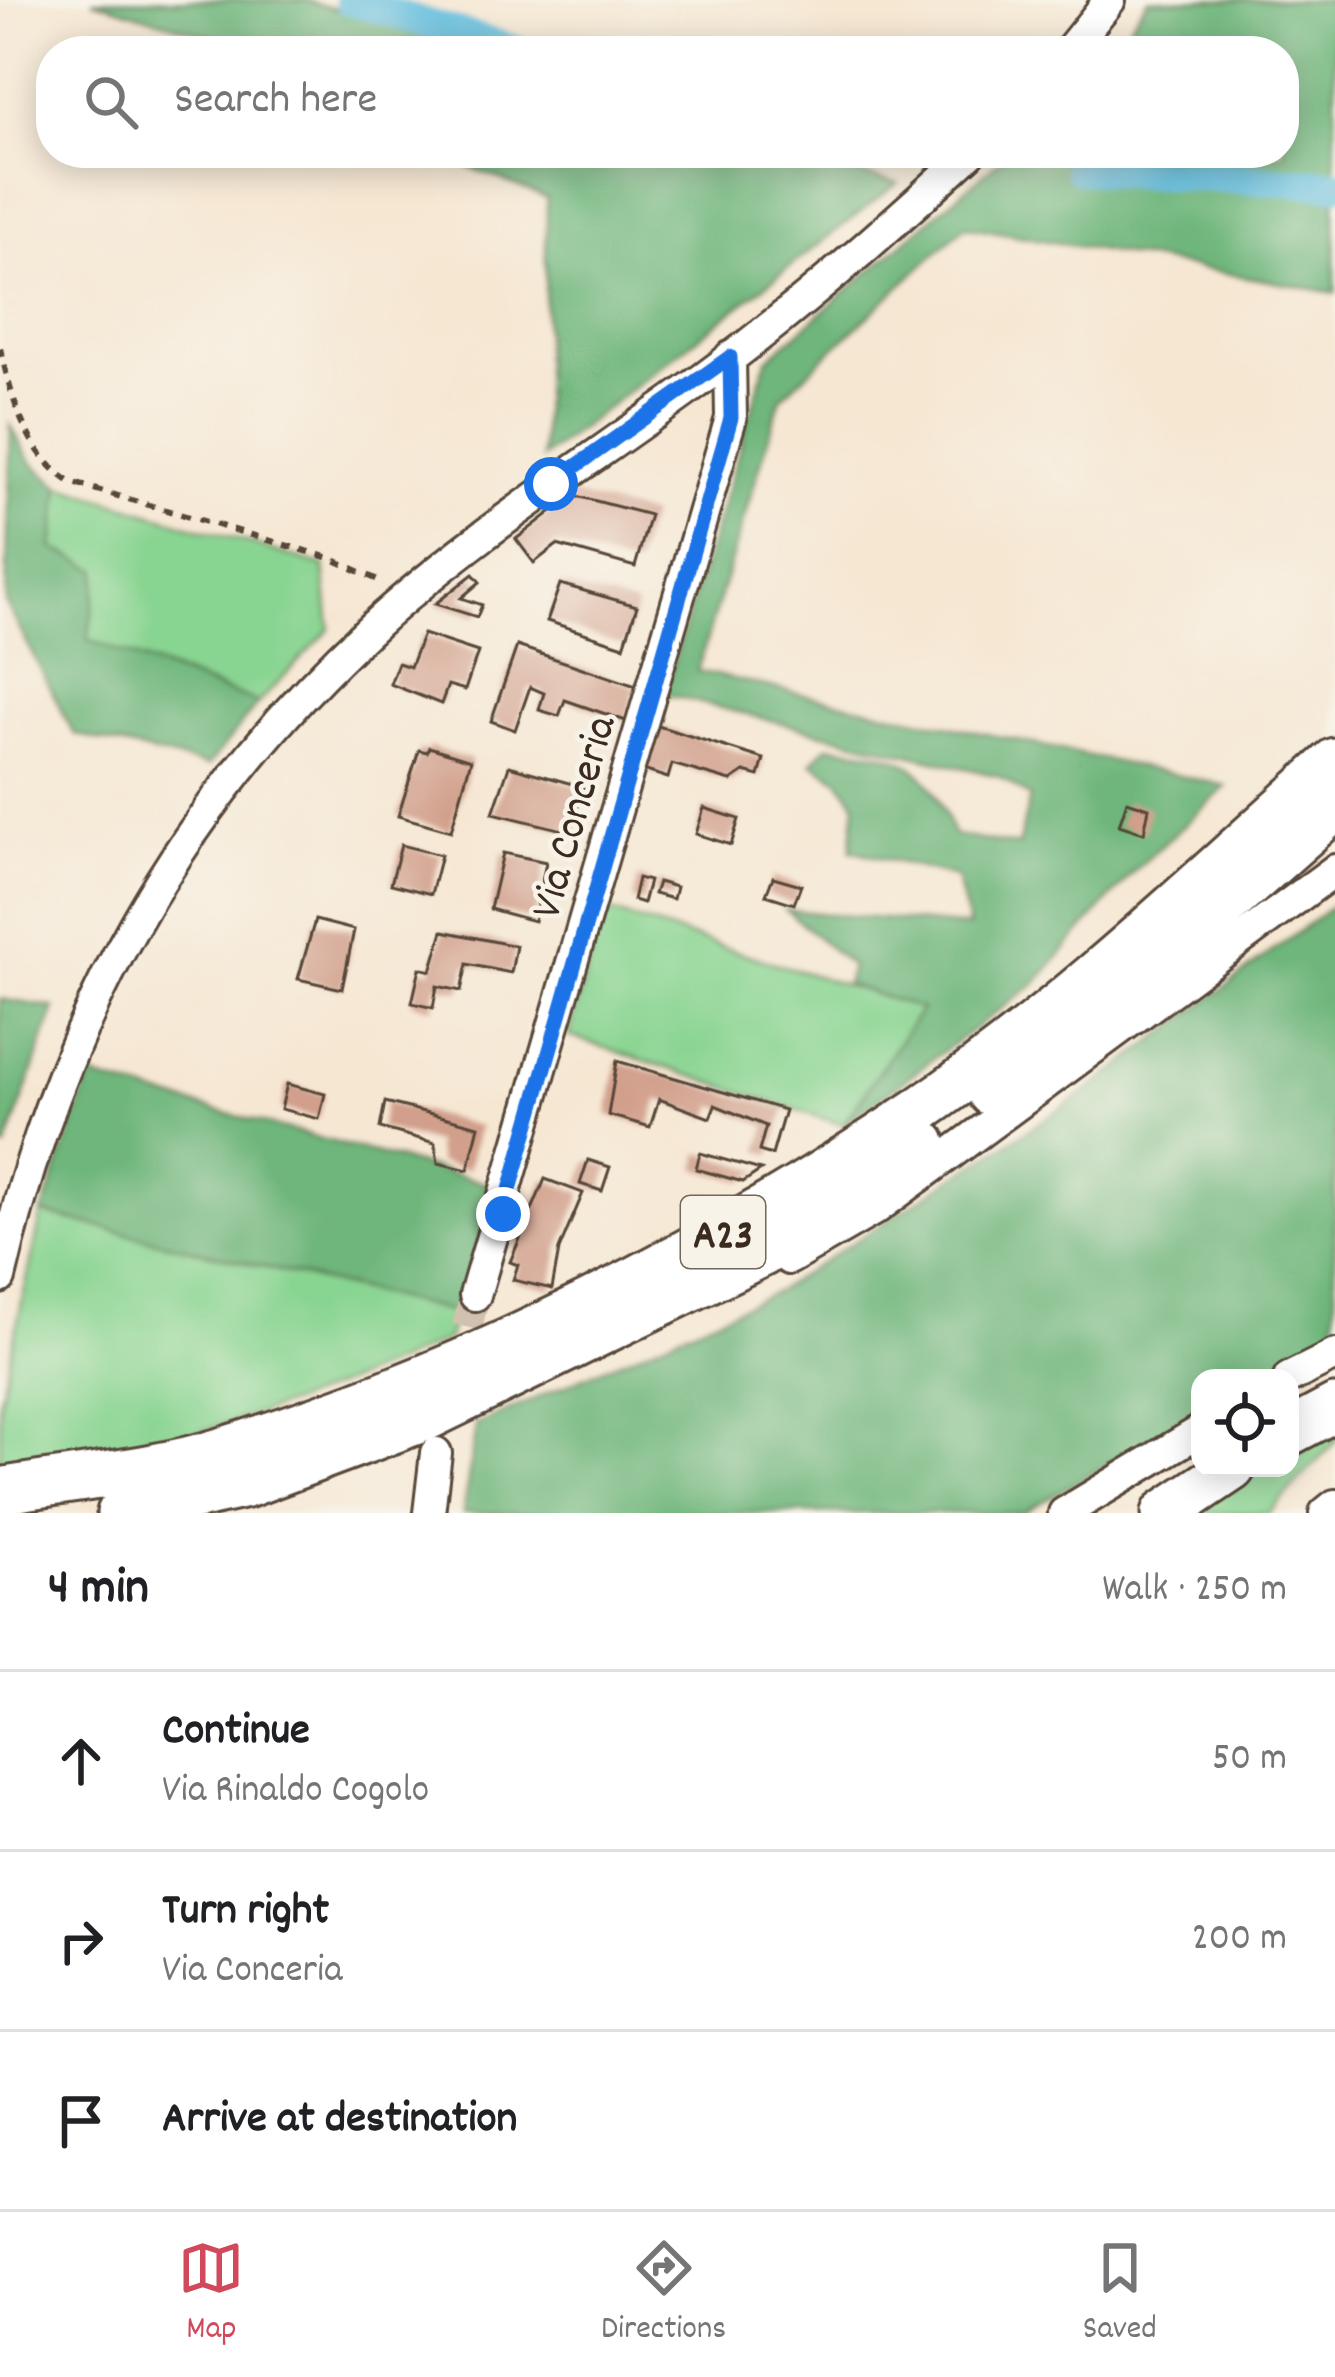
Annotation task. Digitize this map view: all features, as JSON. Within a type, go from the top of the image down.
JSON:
[{"type":"highway","name":"A23","points":[[0,1491],[220,1451],[417,1381],[590,1301],[744,1221],[920,1110],[1115,958],[1335,761]]},
{"type":"highway","name":"A23","points":[[120,1513],[246,1485],[424,1418],[763,1253],[942,1130],[1130,989],[1335,808]]},
{"type":"highway","points":[[1299,1427],[1335,1408]]},
{"type":"highway","points":[[1166,1513],[1219,1477]]},
{"type":"street","points":[[1081,36],[1110,0]]},
{"type":"street","points":[[0,1278],[19,1195],[96,994],[141,907],[198,817],[356,643],[551,484],[730,357],[952,168]]},
{"type":"street","name":"Via Conceria","points":[[475,1295],[731,418],[730,357]]},
{"type":"street","points":[[763,1274],[877,1208],[1335,870]]},
{"type":"street","points":[[1299,1373],[1335,1355]]},
{"type":"street","points":[[1064,1513],[1191,1436]]},
{"type":"street","points":[[430,1513],[436,1453]]},
{"type":"street","points":[[1324,1513],[1335,1505]]},
{"type":"path","points":[[0,348],[24,428],[53,471],[70,482],[330,558],[411,596]]},
{"type":"green space","points":[[92,0],[304,0],[434,36],[209,36]]},
{"type":"green space","points":[[1148,0],[1335,0],[1335,293],[965,226],[781,397],[697,671],[1227,786],[1135,870],[1035,984],[843,1125],[921,1009],[846,984],[851,966],[786,910],[969,927],[956,877],[851,850],[856,803],[838,779],[812,763],[827,746],[893,758],[922,775],[933,789],[953,835],[1018,846],[1030,797],[998,776],[664,694],[767,359],[990,168],[1299,168],[1299,36],[1122,36]]},
{"type":"green space","points":[[472,168],[832,168],[898,183],[542,458],[547,198]]},
{"type":"green space","points":[[11,426],[31,462],[60,486],[53,548],[98,570],[88,640],[258,703],[208,766],[74,734],[6,603]]},
{"type":"green space","points":[[60,486],[324,566],[330,629],[258,703],[88,640],[53,548]]},
{"type":"green space","points":[[1335,904],[1335,1336],[1274,1369],[1191,1369],[1191,1416],[1022,1513],[463,1513],[476,1425],[777,1291],[1084,1094]]},
{"type":"green space","points":[[604,910],[922,1009],[843,1125],[569,1036]]},
{"type":"green space","points":[[0,999],[55,1008],[6,1148],[0,1146]]},
{"type":"green space","points":[[90,1077],[498,1186],[455,1313],[42,1213]]},
{"type":"green space","points":[[42,1213],[455,1313],[448,1339],[341,1385],[229,1423],[115,1452],[0,1473],[0,1400]]},
{"type":"green space","points":[[1335,1426],[1335,1442],[1269,1513],[1186,1513],[1243,1477],[1299,1477],[1299,1443]]},
{"type":"building","points":[[573,495],[650,515],[635,567],[557,545],[534,563],[516,539]]},
{"type":"building","points":[[473,574],[480,582],[461,598],[482,605],[477,617],[435,604]]},
{"type":"building","points":[[560,584],[637,606],[624,646],[547,621]]},
{"type":"building","points":[[423,634],[478,652],[465,690],[448,685],[441,704],[390,684],[398,663],[410,667]]},
{"type":"building","points":[[517,646],[636,686],[626,721],[565,700],[559,716],[539,710],[544,693],[530,687],[515,730],[491,721]]},
{"type":"building","points":[[658,726],[764,759],[759,776],[744,772],[731,781],[672,764],[668,778],[643,770]]},
{"type":"building","points":[[429,747],[471,760],[451,831],[398,816],[419,750],[427,752]]},
{"type":"building","points":[[509,766],[583,787],[571,832],[493,813]]},
{"type":"building","points":[[1127,801],[1149,808],[1144,833],[1119,825]]},
{"type":"building","points":[[704,808],[739,819],[731,845],[696,834]]},
{"type":"building","points":[[401,845],[441,855],[431,894],[391,884]]},
{"type":"building","points":[[503,853],[546,862],[534,921],[490,909]]},
{"type":"building","points":[[773,877],[801,885],[794,904],[766,895]]},
{"type":"building","points":[[638,878],[649,881],[643,903],[633,900]]},
{"type":"building","points":[[658,882],[676,887],[673,899],[654,894]]},
{"type":"building","points":[[315,920],[354,930],[342,989],[298,979]]},
{"type":"building","points":[[443,931],[516,946],[511,973],[467,964],[461,991],[437,986],[433,1008],[412,1003],[420,968],[431,971]]},
{"type":"building","points":[[617,1061],[785,1110],[772,1155],[759,1151],[766,1126],[715,1105],[710,1118],[659,1099],[650,1127],[608,1115]]},
{"type":"building","points":[[287,1084],[325,1094],[319,1119],[281,1109]]},
{"type":"building","points":[[385,1102],[479,1126],[468,1170],[438,1163],[435,1143],[380,1128]]},
{"type":"building","points":[[700,1153],[761,1170],[743,1182],[696,1169]]},
{"type":"building","points":[[588,1160],[610,1167],[602,1191],[580,1184]]},
{"type":"building","points":[[545,1179],[583,1193],[559,1250],[552,1289],[513,1280],[518,1265],[510,1262]]},
{"type":"waterway","points":[[349,0],[469,36]]},
{"type":"waterway","points":[[1079,169],[1335,184]]},
{"type":"tunnel","points":[[456,1371],[475,1295]]},
{"type":"route","points":[[503,1214],[731,418],[730,357],[551,484]]}]
